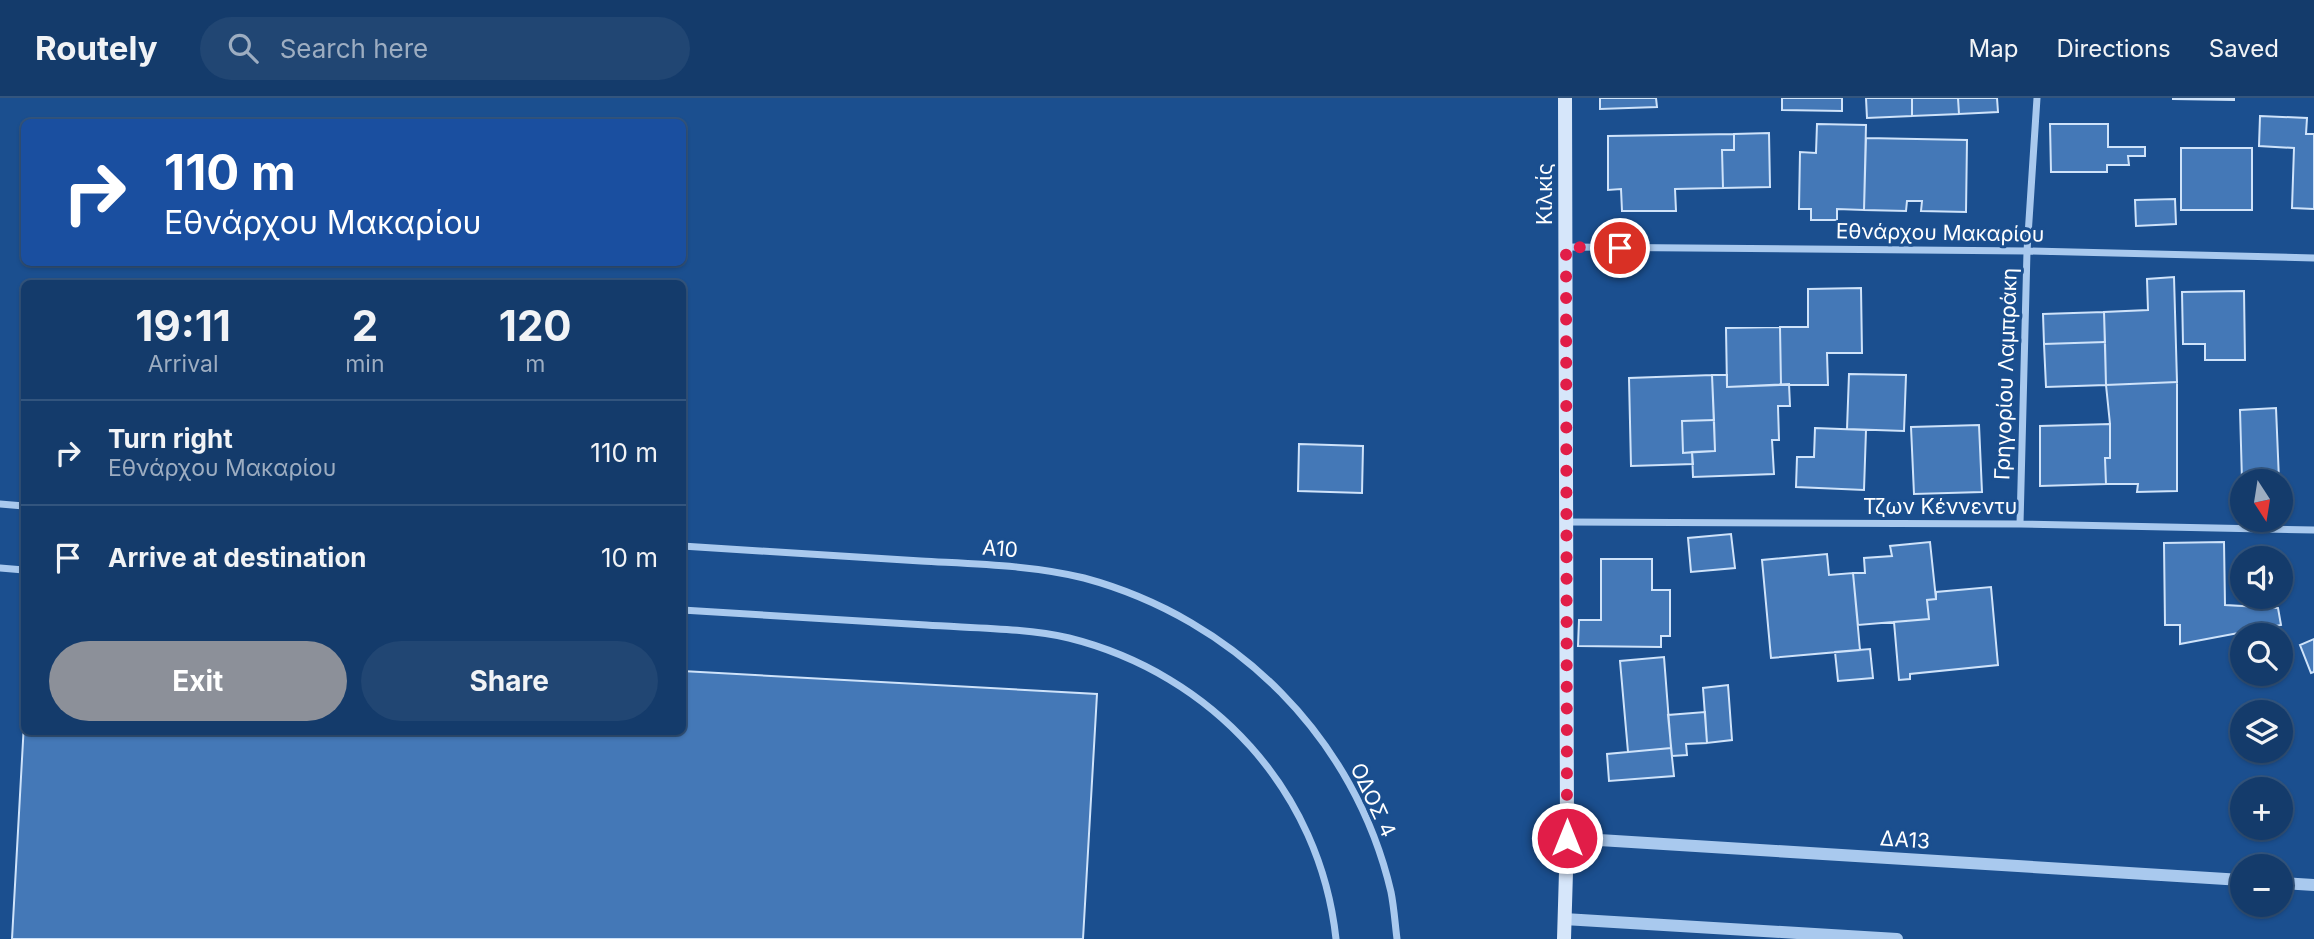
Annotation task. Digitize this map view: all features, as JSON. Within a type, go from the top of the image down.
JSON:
[{"type":"main road","name":"Κιλκίς","points":[[1564,939],[1567,838],[1566,98]]},
{"type":"street","name":"Γρηγορίου Λαμπράκη","points":[[2020,524],[2027,251],[2037,98]]},
{"type":"street","name":"Εθνάρχου Μακαρίου","points":[[1566,247],[2027,251],[2314,258]]},
{"type":"street","points":[[0,504],[21,506]]},
{"type":"street","name":"Τζων Κέννεντυ","points":[[1567,522],[2020,524],[2314,530]]},
{"type":"street","name":"Α10","points":[[686,546],[1007,566],[1083,578],[1156,603],[1223,641],[1282,691]]},
{"type":"street","points":[[0,568],[21,570]]},
{"type":"street","points":[[686,610],[1002,630],[1068,638],[1130,659],[1188,690],[1239,732],[1281,783],[1313,842],[1332,905],[1336,939]]},
{"type":"street","name":"ΟΔΟΣ 4","points":[[1282,691],[1330,751],[1367,819],[1391,892],[1397,939]]},
{"type":"street","name":"ΔΑ13","points":[[1567,838],[2230,879]]},
{"type":"street","points":[[2293,884],[2314,885]]},
{"type":"street","points":[[1564,919],[1897,939]]},
{"type":"building","points":[[1600,98],[1656,98],[1657,107],[1600,109]]},
{"type":"building","points":[[1782,98],[1842,98],[1842,111],[1782,110]]},
{"type":"building","points":[[1866,98],[1912,98],[1912,116],[1867,118]]},
{"type":"building","points":[[1912,98],[1958,98],[1959,114],[1912,116]]},
{"type":"building","points":[[1958,98],[1997,98],[1998,112],[1959,114]]},
{"type":"building","points":[[2234,98],[2234,100],[2173,99]]},
{"type":"building","points":[[2260,116],[2307,118],[2306,134],[2314,134],[2314,209],[2292,208],[2294,148],[2259,146]]},
{"type":"building","points":[[1817,124],[1866,125],[1864,210],[1837,209],[1837,220],[1811,220],[1811,209],[1799,209],[1800,152],[1816,153]]},
{"type":"building","points":[[2050,124],[2108,124],[2108,147],[2145,147],[2145,156],[2128,156],[2129,165],[2107,165],[2107,172],[2051,172]]},
{"type":"building","points":[[1769,133],[1770,187],[1723,188],[1722,150],[1734,150],[1734,134]]},
{"type":"building","points":[[1734,134],[1734,150],[1722,150],[1723,188],[1675,189],[1676,211],[1622,211],[1621,189],[1608,190],[1608,136]]},
{"type":"building","points":[[1866,138],[1967,140],[1966,212],[1921,211],[1922,201],[1907,201],[1906,211],[1864,210]]},
{"type":"building","points":[[2181,148],[2252,148],[2252,210],[2181,210]]},
{"type":"building","points":[[2175,199],[2176,224],[2136,226],[2135,200]]},
{"type":"building","points":[[2174,277],[2177,382],[2106,385],[2104,312],[2148,310],[2147,279]]},
{"type":"building","points":[[1861,288],[1862,353],[1827,353],[1828,385],[1781,385],[1780,327],[1808,327],[1808,289]]},
{"type":"building","points":[[2244,291],[2245,360],[2205,360],[2205,344],[2183,344],[2182,292]]},
{"type":"building","points":[[2104,312],[2105,342],[2044,344],[2043,314]]},
{"type":"building","points":[[1780,327],[1781,385],[1727,387],[1726,328]]},
{"type":"building","points":[[2105,342],[2106,385],[2046,387],[2044,344]]},
{"type":"building","points":[[1849,374],[1906,375],[1904,431],[1847,429]]},
{"type":"building","points":[[1712,375],[1714,420],[1682,421],[1683,453],[1692,452],[1693,464],[1631,466],[1629,378]]},
{"type":"building","points":[[1712,375],[1727,375],[1727,387],[1789,384],[1790,406],[1778,406],[1779,440],[1772,440],[1774,474],[1693,477],[1692,452],[1715,451]]},
{"type":"building","points":[[2177,382],[2177,491],[2137,492],[2138,484],[2106,484],[2105,458],[2110,458],[2110,424],[2106,385]]},
{"type":"building","points":[[2276,408],[2279,469],[2242,469],[2240,410]]},
{"type":"building","points":[[1714,420],[1715,451],[1683,453],[1682,421]]},
{"type":"building","points":[[2110,424],[2110,458],[2105,458],[2106,484],[2040,486],[2040,426]]},
{"type":"building","points":[[1979,425],[1982,492],[1914,494],[1911,427]]},
{"type":"building","points":[[1815,428],[1866,430],[1864,490],[1796,487],[1797,457],[1814,457]]},
{"type":"building","points":[[1299,444],[1363,446],[1362,493],[1298,491]]},
{"type":"building","points":[[1731,534],[1735,568],[1691,572],[1688,538]]},
{"type":"building","points":[[1930,542],[1936,599],[1927,600],[1929,619],[1858,625],[1853,573],[1865,573],[1864,558],[1892,556],[1890,546]]},
{"type":"building","points":[[2224,542],[2225,605],[2230,605],[2230,609],[2278,609],[2281,623],[2230,623],[2230,635],[2180,644],[2180,625],[2165,625],[2164,543]]},
{"type":"building","points":[[1827,554],[1829,575],[1853,573],[1860,650],[1771,658],[1762,560]]},
{"type":"building","points":[[1601,559],[1652,559],[1652,590],[1670,590],[1670,636],[1661,636],[1661,647],[1578,646],[1579,620],[1601,620]]},
{"type":"building","points":[[1991,587],[1998,665],[1910,674],[1910,679],[1899,680],[1894,622],[1929,619],[1927,600],[1936,599],[1936,592]]},
{"type":"building","points":[[2314,639],[2314,672],[2311,673],[2300,645]]},
{"type":"building","points":[[1870,649],[1873,678],[1838,681],[1835,652]]},
{"type":"building","points":[[1664,657],[1671,748],[1628,752],[1620,661]]},
{"type":"building","points":[[686,671],[1097,694],[1083,939],[12,939],[23,735],[686,735]]},
{"type":"building","points":[[1728,685],[1732,740],[1707,743],[1703,688]]},
{"type":"building","points":[[1705,712],[1707,743],[1686,744],[1687,755],[1672,756],[1668,715]]},
{"type":"building","points":[[1671,748],[1674,776],[1609,781],[1607,754]]},
{"type":"route","points":[[1567,838],[1566,247],[1620,248]]}]
